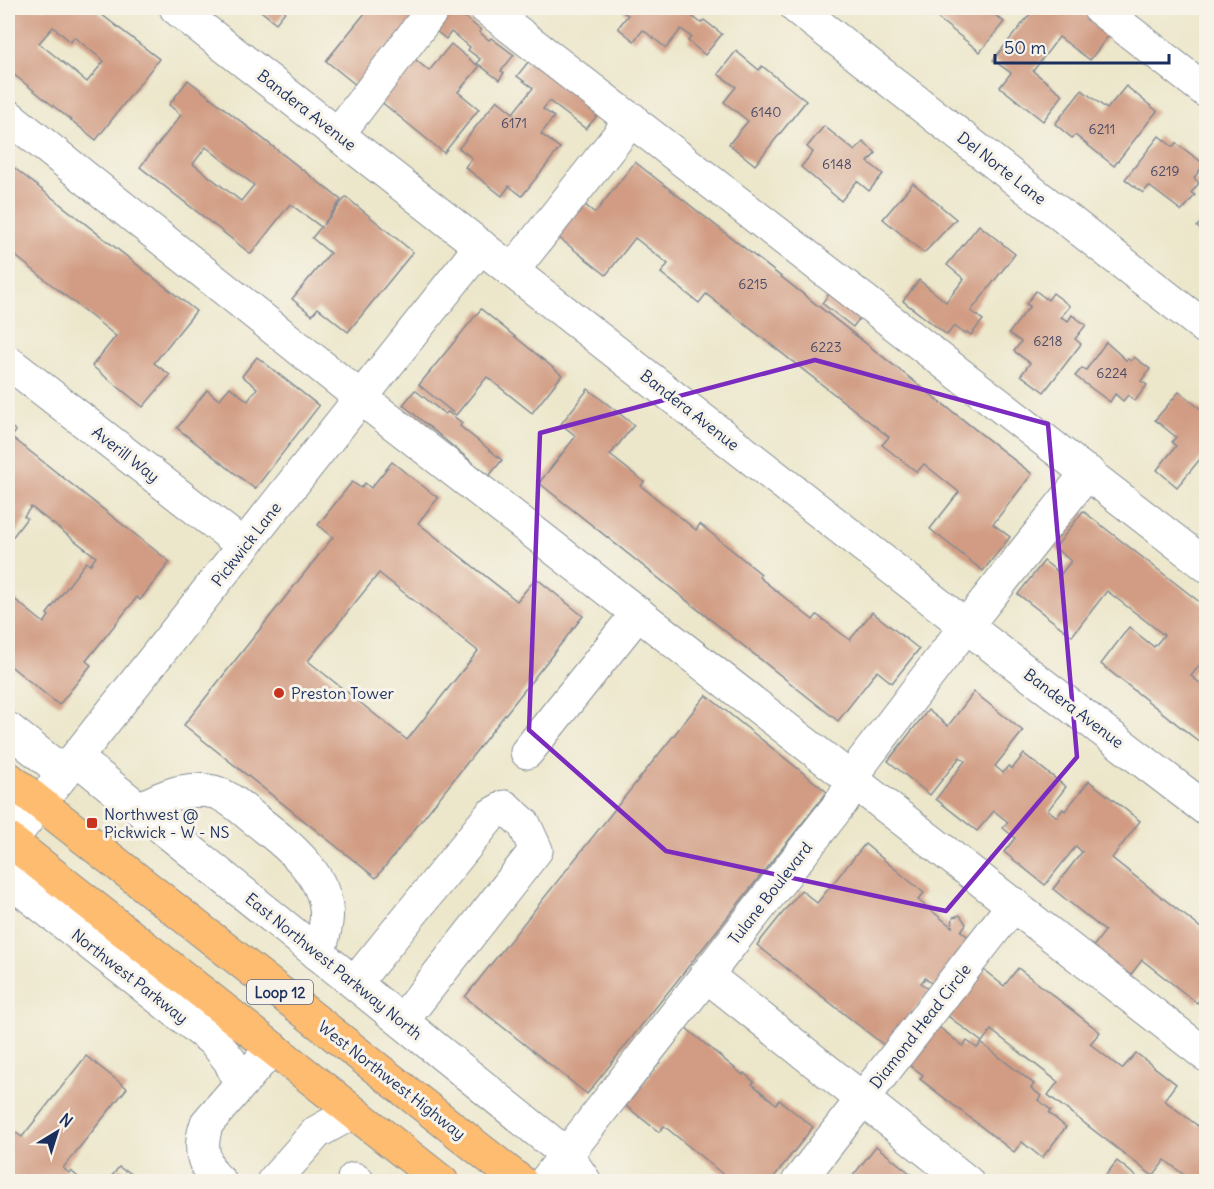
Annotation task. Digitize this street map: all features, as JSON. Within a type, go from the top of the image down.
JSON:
[{"type":"main road","name":"West Northwest Highway","points":[[8,778],[521,1182]]},
{"type":"main road","name":"Loop 12","points":[[9,840],[442,1182]]},
{"type":"main road","points":[[272,1048],[289,1038],[309,1039],[483,1175],[504,1182]]},
{"type":"street","name":"Bandera Avenue","points":[[176,8],[966,626],[1206,809]]},
{"type":"street","points":[[338,134],[434,8]]},
{"type":"street","points":[[486,8],[1206,565]]},
{"type":"street","name":"Del Norte Lane","points":[[797,8],[1206,328]]},
{"type":"street","points":[[1099,8],[1206,91]]},
{"type":"street","points":[[8,116],[361,398],[1206,1055]]},
{"type":"street","points":[[512,271],[632,119]]},
{"type":"street","name":"Pickwick Lane","points":[[9,840],[40,804],[481,246]]},
{"type":"street","name":"Averill Way","points":[[8,362],[244,546]]},
{"type":"street","name":"Tulane Boulevard","points":[[545,1182],[843,800],[862,761],[1088,472]]},
{"type":"street","points":[[527,752],[638,613]]},
{"type":"street","name":"East Northwest Parkway North","points":[[8,729],[140,809],[566,1154],[585,1182]]},
{"type":"street","points":[[140,809],[165,796],[186,790],[216,792],[241,808],[294,850],[307,866],[323,895],[327,921],[318,954]]},
{"type":"street","points":[[355,983],[491,814],[505,807],[524,824],[536,850],[402,1021]]},
{"type":"street","name":"Northwest Parkway","points":[[8,879],[215,1042],[230,1061],[240,1084]]},
{"type":"street","name":"Diamond Head Circle","points":[[967,1182],[863,1099],[1014,904]]},
{"type":"street","points":[[706,975],[863,1099],[798,1182]]},
{"type":"street","points":[[220,1182],[206,1165],[202,1151],[202,1137],[207,1124],[272,1048]]},
{"type":"street","points":[[281,1176],[317,1132],[353,1112]]},
{"type":"highlighted area","points":[[815,360],[1048,424],[1077,757],[946,911],[666,851],[529,730],[540,433]]},
{"type":"building","points":[[18,8],[93,8],[159,59],[96,140],[8,70],[8,21]],"holes":[[[53,27],[71,42],[74,37],[104,61],[87,82],[39,43]]]},
{"type":"building","points":[[257,8],[288,8],[276,23]]},
{"type":"building","points":[[359,8],[425,8],[361,89],[326,61],[365,13]]},
{"type":"building","points":[[453,8],[481,30],[479,32],[489,40],[491,38],[514,55],[501,71],[504,73],[499,80],[477,63],[480,59],[468,50],[470,47],[451,32],[446,39],[431,27],[440,24]]},
{"type":"building","points":[[626,8],[687,8],[695,13],[692,16],[701,23],[704,20],[722,34],[705,55],[688,41],[691,37],[681,29],[666,48],[643,30],[634,41],[618,28],[628,15],[623,12]]},
{"type":"building","points":[[942,8],[986,8],[1004,22],[980,52],[935,16]]},
{"type":"building","points":[[1035,8],[1056,8],[1063,13],[1067,8],[1076,8],[1110,34],[1090,60],[1059,37],[1033,71],[1063,95],[1043,121],[1000,87],[1011,73],[993,60]]},
{"type":"building","points":[[451,44],[479,67],[458,92],[479,109],[444,153],[374,96],[409,54],[429,71]]},
{"type":"building","points":[[736,51],[759,70],[762,66],[806,101],[755,165],[729,144],[748,121],[724,102],[736,87],[718,74]]},
{"type":"building","points":[[536,52],[605,106],[586,129],[549,101],[543,109],[554,117],[541,134],[560,148],[522,196],[509,186],[502,196],[465,167],[472,158],[459,148],[497,100],[513,113],[533,88],[517,76]]},
{"type":"building","points":[[188,80],[341,200],[323,225],[346,197],[413,252],[348,332],[318,308],[312,315],[292,299],[330,253],[312,238],[321,227],[290,204],[251,254],[140,167],[181,115],[169,105]],"holes":[[[206,147],[254,185],[241,201],[193,164]]]},
{"type":"building","points":[[1126,86],[1157,111],[1114,166],[1075,135],[1072,138],[1055,124],[1082,90],[1107,109]]},
{"type":"building","points":[[824,126],[855,151],[863,142],[876,153],[868,162],[883,174],[869,191],[857,181],[841,201],[801,167],[813,152],[807,147]]},
{"type":"building","points":[[1159,136],[1173,147],[1176,143],[1204,164],[1194,178],[1199,183],[1191,193],[1195,195],[1182,211],[1149,186],[1143,193],[1125,179]]},
{"type":"building","points":[[635,162],[1032,474],[993,524],[1010,537],[983,571],[930,529],[959,492],[924,464],[917,472],[882,445],[889,437],[706,294],[699,303],[661,273],[668,264],[635,238],[606,275],[553,233],[579,200],[595,213]]},
{"type":"building","points":[[8,163],[196,311],[154,363],[170,375],[143,407],[92,366],[116,336],[8,250]]},
{"type":"building","points":[[913,183],[956,219],[924,253],[883,219]]},
{"type":"building","points":[[1206,216],[1206,234],[1197,227]]},
{"type":"building","points":[[979,225],[1015,254],[971,311],[983,320],[971,335],[967,332],[965,334],[954,326],[947,335],[903,301],[919,280],[946,302],[964,279],[947,265]]},
{"type":"building","points":[[837,283],[868,307],[853,327],[822,303]]},
{"type":"building","points":[[1036,291],[1048,300],[1053,293],[1070,306],[1061,317],[1068,321],[1072,315],[1086,325],[1075,339],[1081,344],[1044,392],[1021,375],[1030,363],[1014,351],[1021,342],[1009,333],[1030,306],[1026,304]]},
{"type":"building","points":[[481,309],[562,375],[532,413],[487,377],[456,415],[419,385]]},
{"type":"building","points":[[1106,342],[1126,360],[1131,361],[1134,357],[1150,369],[1141,381],[1147,385],[1135,401],[1128,395],[1123,401],[1115,394],[1110,402],[1075,376],[1082,368],[1086,370]]},
{"type":"building","points":[[257,357],[319,406],[255,489],[177,428],[207,390],[219,400],[230,387],[248,401],[257,388],[242,376]]},
{"type":"building","points":[[588,389],[634,425],[610,455],[644,482],[641,486],[696,530],[700,524],[761,574],[759,577],[813,620],[817,615],[850,640],[872,612],[919,649],[892,683],[877,671],[838,721],[539,483],[576,436],[561,424]]},
{"type":"building","points":[[415,390],[445,414],[448,412],[462,423],[460,426],[502,460],[489,476],[403,405]]},
{"type":"building","points":[[1179,392],[1206,413],[1206,452],[1177,487],[1157,470],[1176,446],[1172,442],[1176,437],[1155,420]]},
{"type":"building","points":[[8,424],[16,431],[8,442]]},
{"type":"building","points":[[13,438],[170,562],[140,600],[137,597],[86,661],[91,665],[59,705],[8,664],[8,594],[44,623],[49,616],[47,614],[86,562],[90,565],[96,557],[31,507],[24,516],[27,518],[8,543],[8,445]]},
{"type":"building","name":"Preston Tower","points":[[392,462],[438,498],[418,523],[517,601],[536,578],[583,616],[376,878],[184,725],[333,537],[318,525],[352,482],[361,488],[365,483],[371,488]],"holes":[[[379,573],[478,651],[407,740],[308,661]]]},
{"type":"building","points":[[1083,511],[1206,607],[1206,657],[1191,676],[1206,688],[1206,747],[1101,664],[1129,627],[1154,647],[1164,635],[1107,591],[1072,636],[1018,594],[1044,561],[1061,574],[1071,561],[1055,548]]},
{"type":"building","points":[[974,692],[1023,731],[995,766],[1003,773],[1008,766],[1012,769],[1024,754],[1066,787],[1048,810],[1057,817],[1063,809],[1065,811],[1089,781],[1140,821],[1112,858],[1206,932],[1206,991],[1197,1003],[1142,960],[1126,981],[1089,952],[1105,931],[1053,889],[1082,852],[1076,846],[1045,885],[1004,852],[1015,838],[1003,828],[1008,822],[994,811],[977,831],[936,799],[965,761],[960,757],[930,795],[888,761],[928,710],[948,726]]},
{"type":"building","points":[[706,695],[827,792],[587,1094],[465,997]]},
{"type":"building","points":[[865,844],[924,893],[918,900],[952,927],[953,917],[960,915],[966,924],[961,931],[975,942],[937,988],[925,978],[921,983],[930,991],[885,1046],[757,945],[801,890],[817,903]]},
{"type":"building","points":[[980,967],[1004,986],[1018,968],[1100,1032],[1090,1044],[1122,1069],[1136,1053],[1176,1084],[1164,1100],[1198,1126],[1206,1115],[1206,1182],[1193,1182],[1165,1160],[1153,1176],[1048,1095],[1058,1082],[991,1030],[982,1042],[944,1013]]},
{"type":"building","points":[[934,1023],[963,1046],[967,1041],[977,1048],[981,1043],[1034,1084],[1031,1088],[1041,1096],[1038,1100],[1051,1110],[1049,1113],[1066,1127],[1042,1158],[1022,1142],[1014,1152],[920,1079],[923,1075],[904,1061]]},
{"type":"building","points":[[686,1028],[743,1075],[744,1073],[754,1082],[752,1084],[776,1104],[779,1100],[813,1127],[770,1182],[724,1182],[722,1180],[725,1176],[664,1126],[659,1132],[626,1106]]},
{"type":"building","points":[[86,1056],[127,1088],[63,1168],[69,1173],[71,1171],[84,1182],[10,1182],[14,1177],[8,1172],[8,1136],[12,1130],[22,1137]]},
{"type":"building","points":[[876,1146],[921,1182],[848,1182]]},
{"type":"building","points":[[1117,1161],[1143,1182],[1100,1182]]},
{"type":"building","points":[[119,1167],[126,1170],[141,1182],[107,1182]]},
{"type":"place","name":"Preston Tower","points":[[279,693]]},
{"type":"place","name":"Northwest @ Pickwick - W - NS","points":[[92,823]]}]
